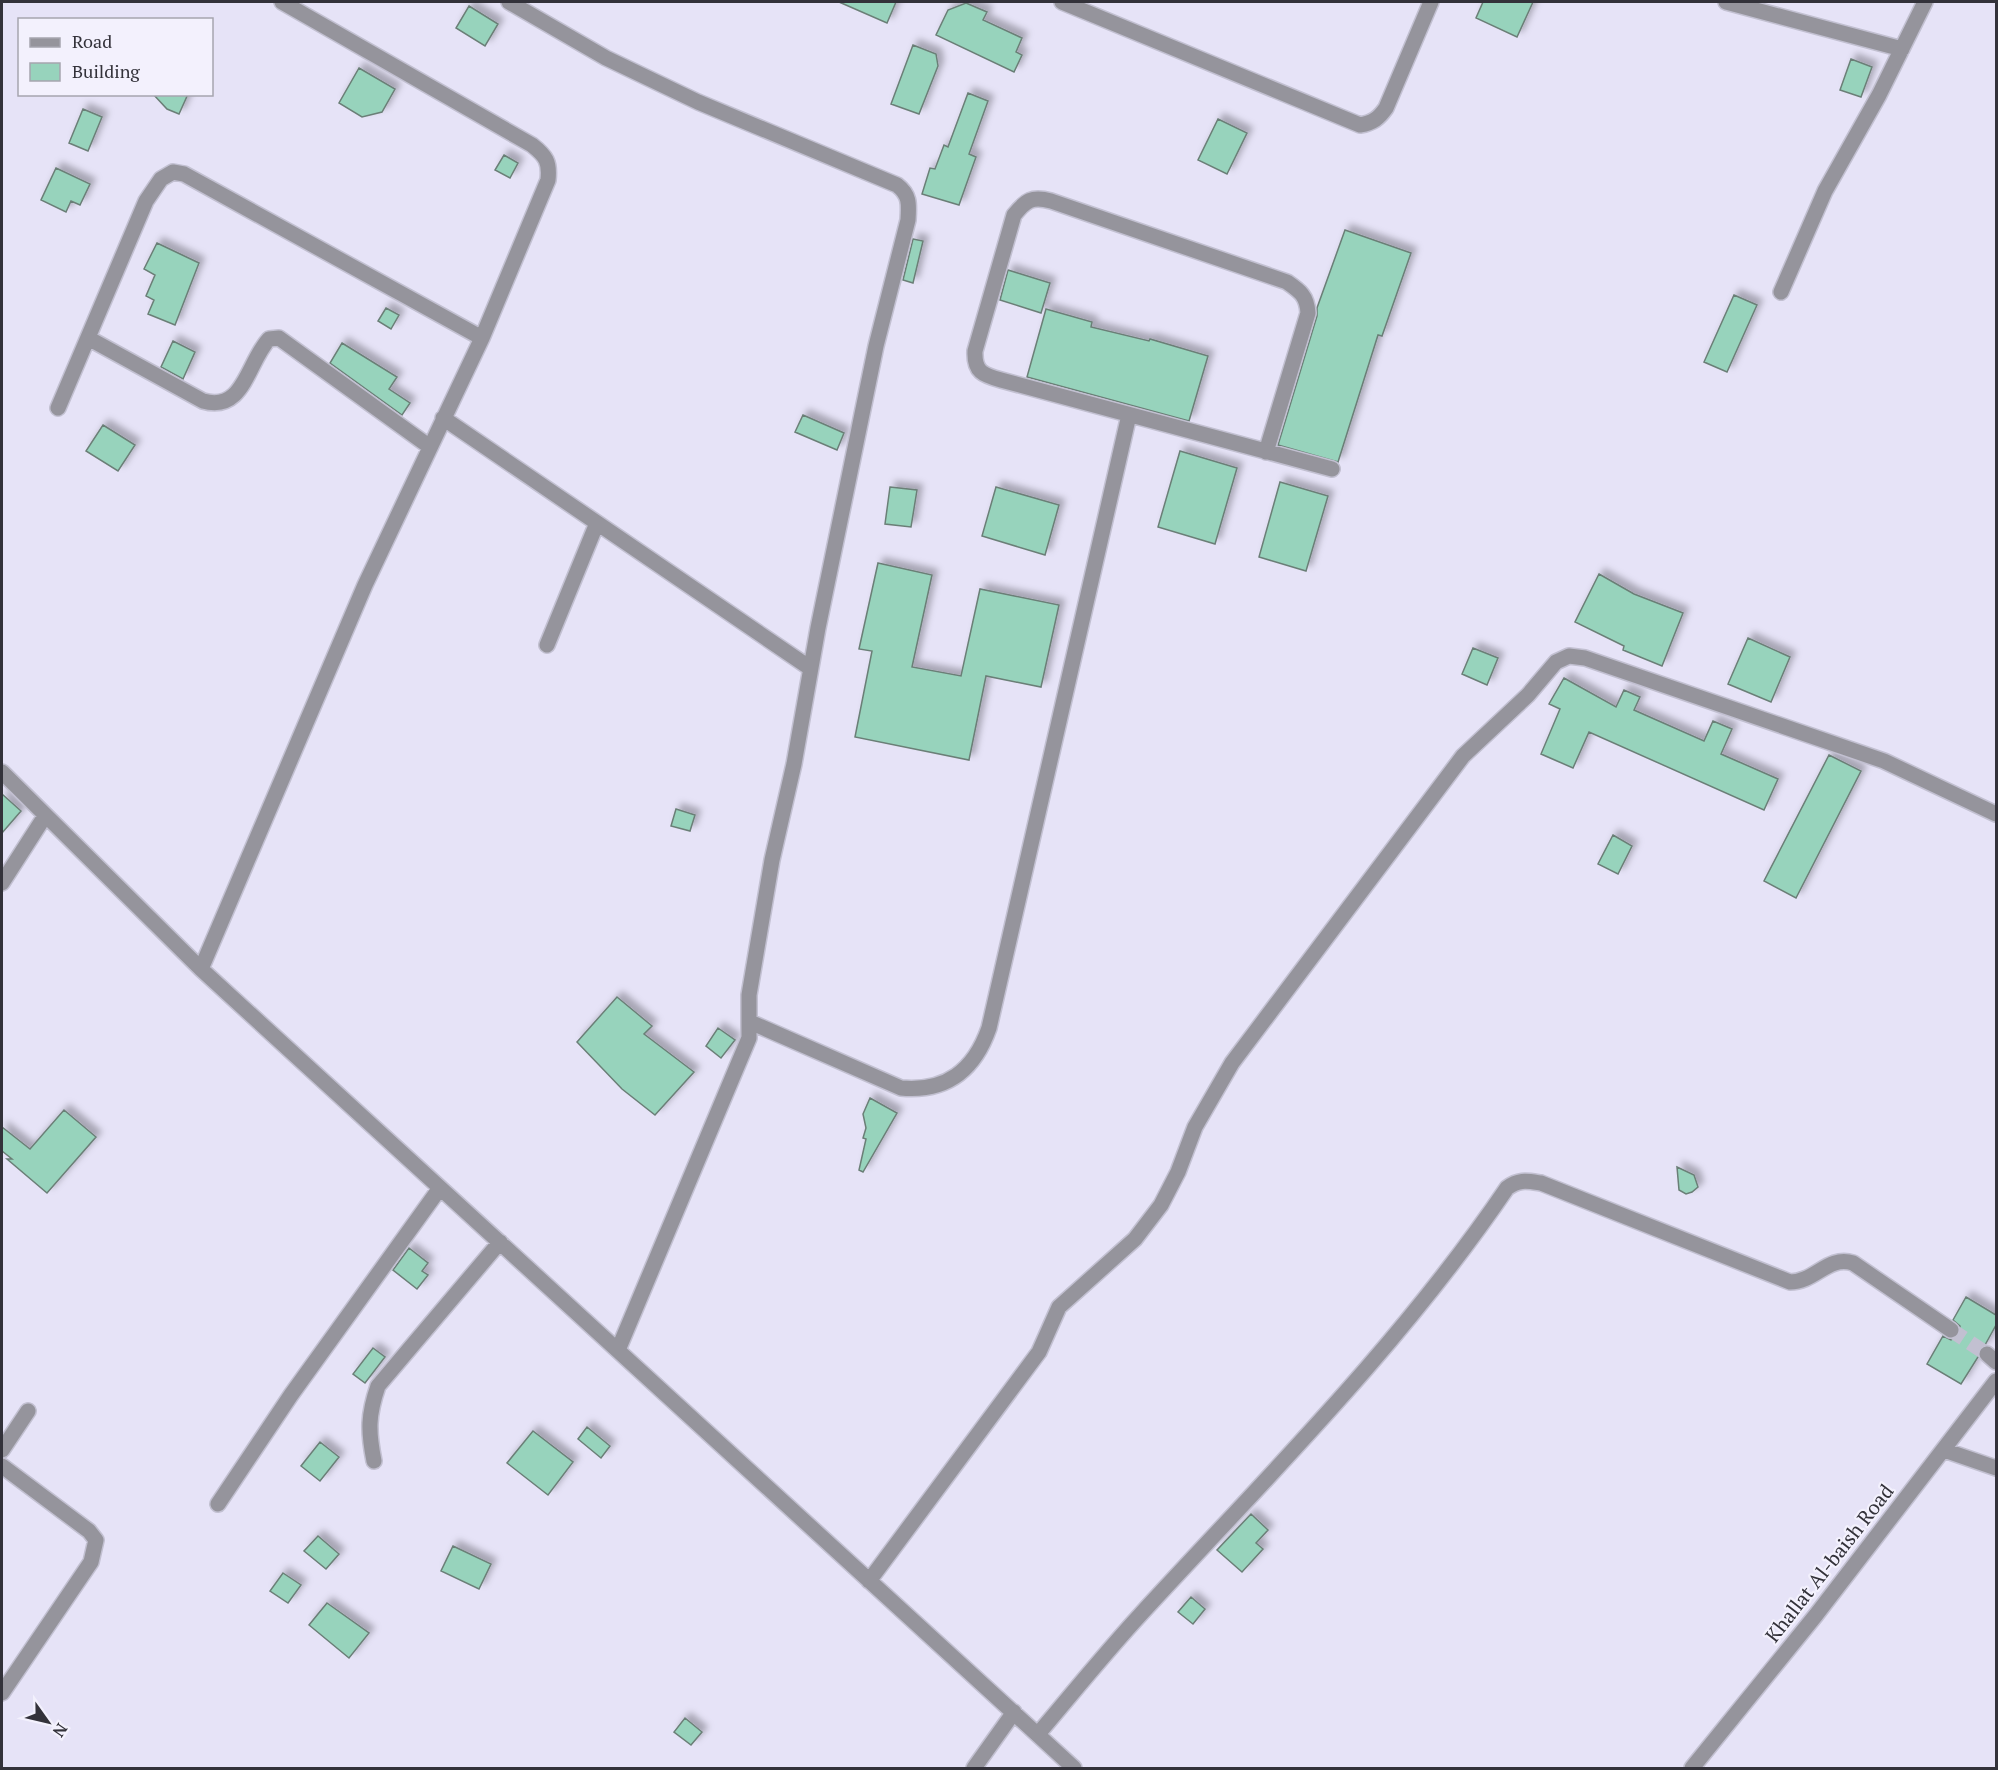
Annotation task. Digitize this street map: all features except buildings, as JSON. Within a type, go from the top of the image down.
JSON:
[{"type":"street","points":[[201,969],[365,585],[482,338],[548,180],[550,165],[544,154],[282,2]]},
{"type":"street","points":[[509,2],[606,58],[698,102],[897,185],[906,192],[909,202],[908,220],[876,346],[810,668],[794,764],[768,882],[749,995],[749,1038],[618,1350]]},
{"type":"street","points":[[1062,2],[1360,125],[1370,124],[1379,118],[1386,108],[1431,2]]},
{"type":"street","points":[[1726,2],[1747,4],[1902,49]]},
{"type":"street","points":[[1781,292],[1825,191],[1925,2]]},
{"type":"street","points":[[58,408],[146,201],[161,179],[173,172],[184,174],[482,338]]},
{"type":"street","points":[[1266,452],[1308,313],[1307,301],[1301,291],[1287,282],[1051,201],[1036,197],[1026,201],[1014,215],[975,351],[974,365],[982,375],[1332,470]]},
{"type":"street","points":[[88,338],[203,400],[215,404],[226,403],[234,397],[259,350],[269,339],[279,338],[430,447]]},
{"type":"street","points":[[750,1022],[901,1088],[924,1090],[941,1084],[964,1069],[981,1050],[994,1005],[1129,415]]},
{"type":"street","points":[[443,418],[810,668]]},
{"type":"street","points":[[547,645],[597,523]]},
{"type":"street","points":[[869,1581],[1038,1352],[1059,1307],[1136,1239],[1161,1205],[1178,1172],[1195,1127],[1232,1063],[1312,954],[1463,756],[1528,695],[1557,662],[1569,656],[1585,658],[1810,734],[1884,761],[1996,814]]},
{"type":"street","points":[[2,772],[201,969],[1074,1768]]},
{"type":"street","points":[[2,883],[45,816]]},
{"type":"street","points":[[1038,1734],[1140,1615],[1317,1427],[1404,1324],[1506,1188],[1515,1182],[1524,1180],[1541,1183],[1790,1282],[1811,1278],[1833,1262],[1842,1260],[1853,1263],[1952,1330]]},
{"type":"street","points":[[218,1504],[291,1395],[440,1188]]},
{"type":"street","points":[[374,1461],[369,1437],[369,1411],[378,1386],[500,1242]]},
{"type":"street","name":"Khallat Al-baish Road","points":[[1698,1767],[1996,1381]]},
{"type":"street","points":[[2,1450],[28,1411]]},
{"type":"street","points":[[1944,1450],[1996,1468]]},
{"type":"street","points":[[2,1466],[89,1531],[96,1540],[91,1562],[2,1693]]},
{"type":"street","points":[[974,1768],[1014,1712]]},
{"type":"tunnel","points":[[1951,1330],[1987,1354]]}]
